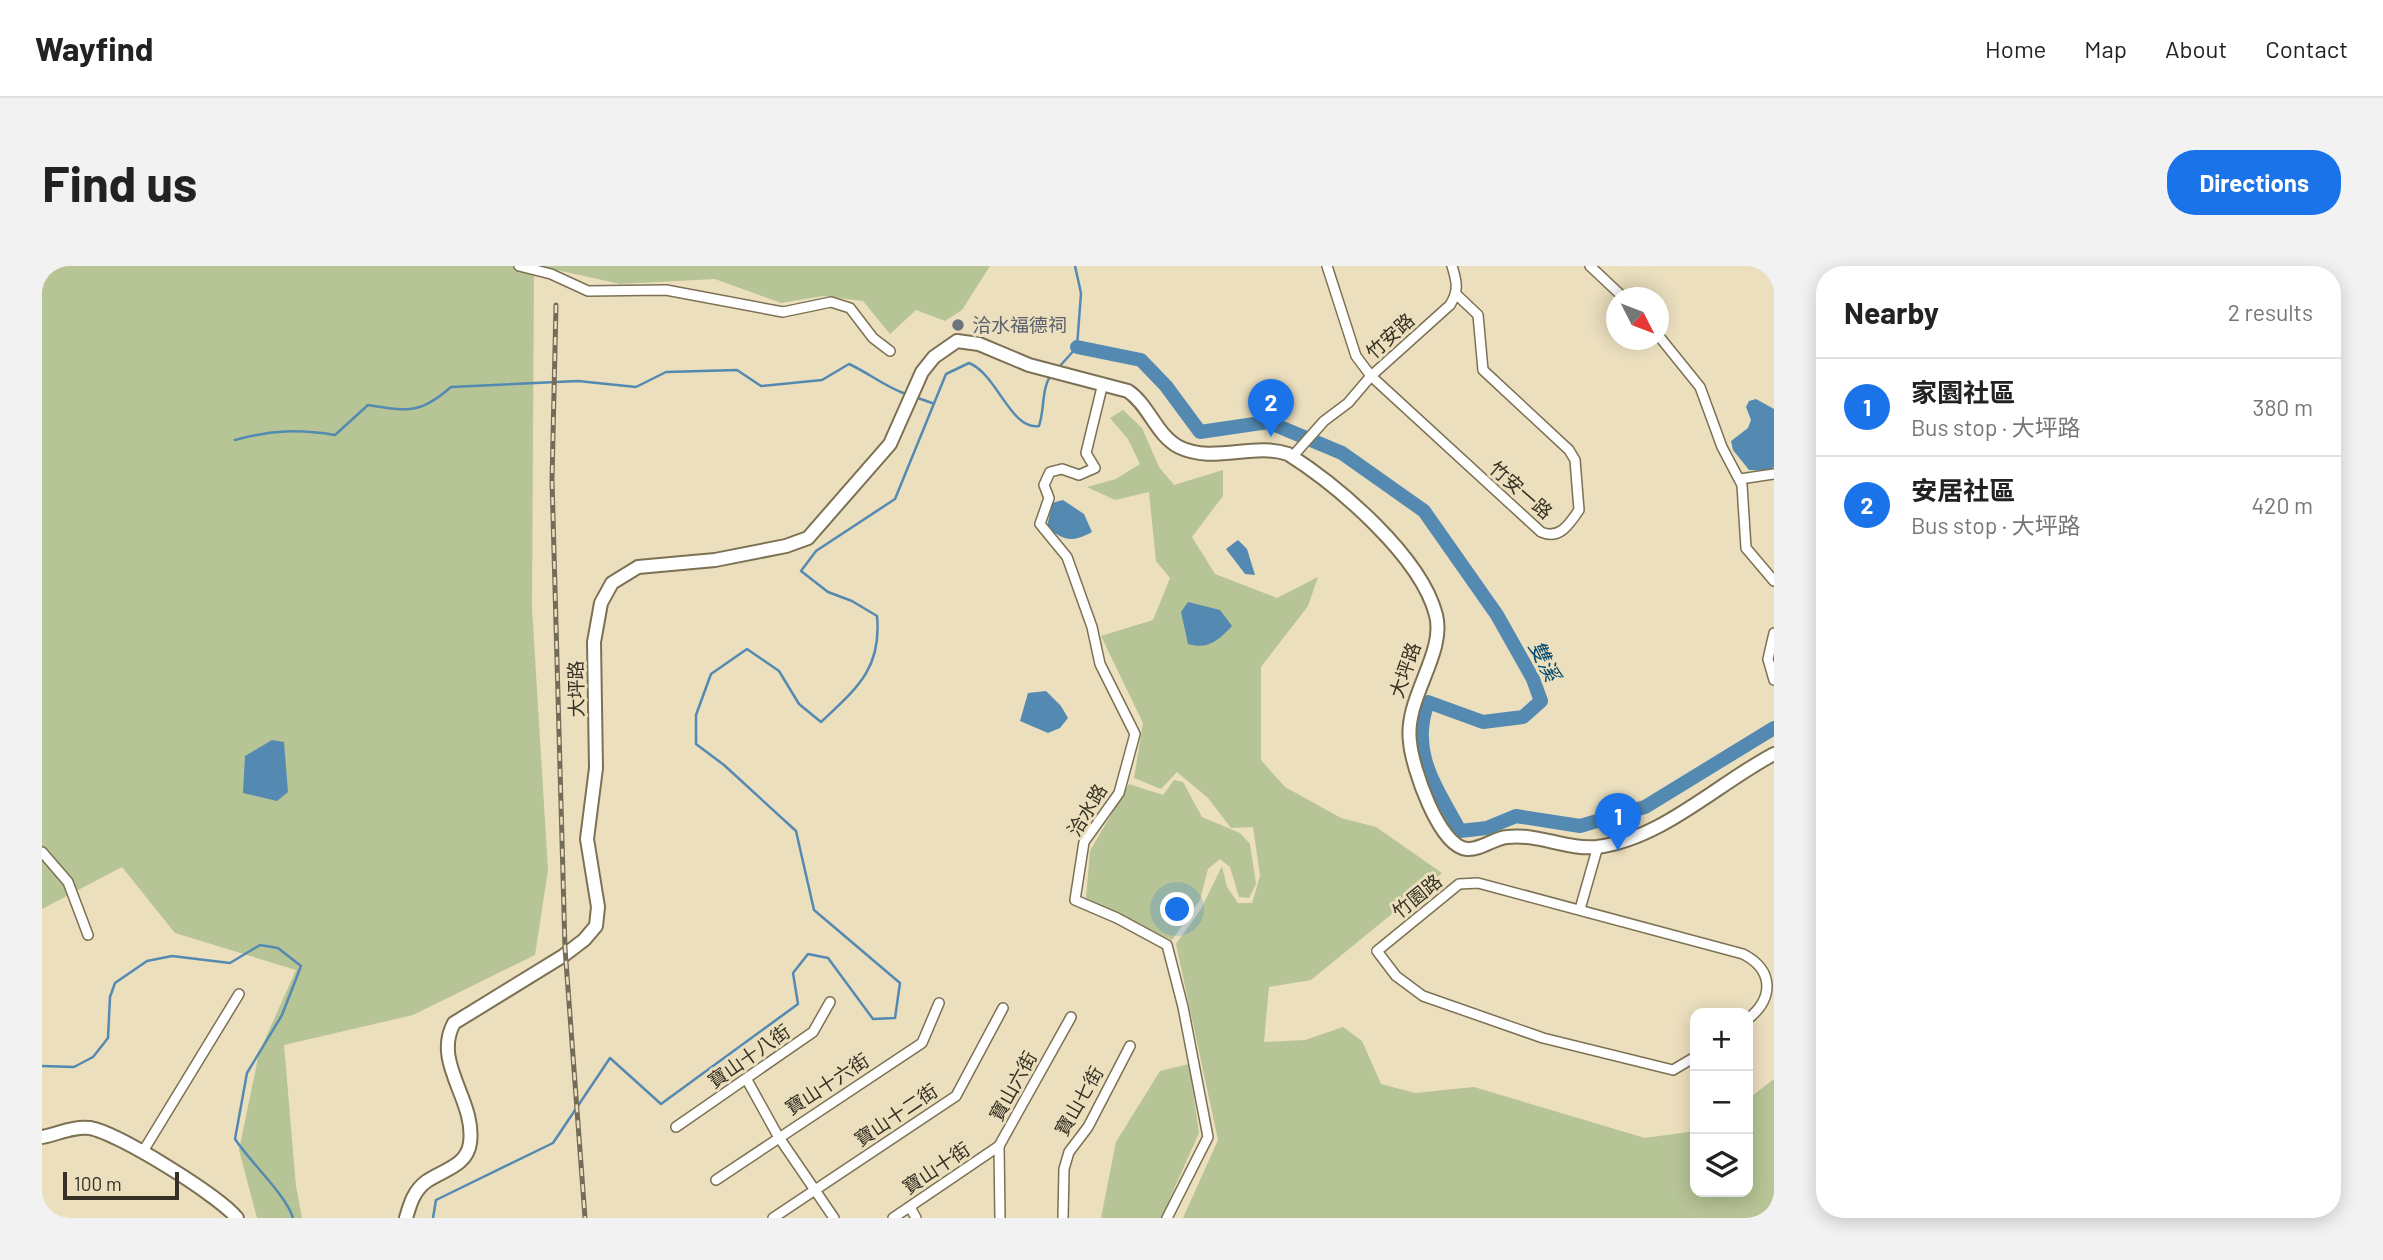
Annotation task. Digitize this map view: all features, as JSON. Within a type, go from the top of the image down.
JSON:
[{"type":"street","points":[[519,266],[551,274],[588,291],[666,290],[783,312],[831,302],[849,308],[873,338],[890,351]]},
{"type":"street","points":[[1327,266],[1356,356],[1371,376]]},
{"type":"street","points":[[1452,266],[1458,286],[1457,295]]},
{"type":"street","points":[[1590,266],[1612,287]]},
{"type":"street","name":"竹安路","points":[[1292,457],[1324,421],[1348,403],[1371,376],[1450,305],[1457,295]]},
{"type":"street","name":"竹安一路","points":[[1371,376],[1531,523],[1550,536],[1559,533],[1579,510],[1575,460],[1569,450],[1483,370],[1478,316],[1457,295]]},
{"type":"street","name":"大坪路","points":[[405,1218],[420,1187],[455,1166],[469,1149],[470,1132],[466,1103],[446,1050],[454,1023],[563,956],[584,940],[596,926],[598,907],[587,839],[596,768],[595,633],[604,594],[622,575],[638,567],[715,560],[786,546],[808,538],[881,456],[896,432],[914,388],[934,357],[957,341],[979,344],[1029,365],[1103,383],[1135,396],[1163,434],[1185,449],[1219,453],[1278,450],[1343,493],[1373,521],[1399,553],[1436,613],[1437,635],[1412,703],[1409,737],[1412,757],[1446,836],[1457,846],[1465,849],[1508,836],[1580,848],[1618,842],[1656,825],[1774,754]]},
{"type":"street","points":[[1669,349],[1700,387],[1722,447],[1740,479],[1745,495],[1746,548],[1774,581]]},
{"type":"street","name":"洽水路","points":[[1103,383],[1086,453],[1095,468],[1079,475],[1062,469],[1050,472],[1044,485],[1049,498],[1040,524],[1067,557],[1093,627],[1101,664],[1135,734],[1119,793],[1084,842],[1075,900],[1117,918],[1167,945],[1183,1006],[1208,1137],[1167,1218]]},
{"type":"street","points":[[1740,479],[1774,474]]},
{"type":"street","points":[[1774,633],[1768,659],[1774,680]]},
{"type":"street","points":[[1580,909],[1598,846]]},
{"type":"street","points":[[42,852],[68,882],[88,935]]},
{"type":"street","name":"竹園路","points":[[1690,1060],[1673,1070],[1543,1038],[1423,996],[1396,976],[1377,951],[1459,884],[1469,881],[1743,954],[1757,961],[1769,986],[1766,1000],[1753,1013]]},
{"type":"street","points":[[142,1153],[239,994]]},
{"type":"street","name":"寶山十八街","points":[[676,1127],[813,1032],[830,1003]]},
{"type":"street","name":"寶山十六街","points":[[716,1180],[778,1136],[922,1043],[939,1003]]},
{"type":"street","name":"寶山十二街","points":[[773,1218],[957,1096],[1003,1008]]},
{"type":"street","name":"寶山六街","points":[[1000,1218],[999,1146],[1071,1017]]},
{"type":"street","name":"寶山七街","points":[[1063,1218],[1064,1168],[1069,1152],[1088,1127],[1130,1046]]},
{"type":"street","points":[[747,1080],[778,1136],[834,1218]]},
{"type":"street","points":[[42,1137],[69,1129],[91,1128],[142,1153],[209,1193],[237,1218]]},
{"type":"street","name":"寶山十街","points":[[892,1218],[999,1146]]},
{"type":"street","points":[[910,1207],[916,1218]]},
{"type":"green space","points":[[42,266],[534,266],[532,608],[548,870],[535,955],[413,1015],[284,1045],[296,1186],[302,1218],[257,1218],[239,1150],[259,1053],[296,970],[175,933],[122,867],[42,909]]},
{"type":"green space","points":[[539,266],[990,266],[962,310],[945,321],[916,310],[890,334],[863,301],[823,296],[781,303],[715,279],[620,284]]},
{"type":"green space","points":[[1123,410],[1142,428],[1159,467],[1174,485],[1223,470],[1223,496],[1192,537],[1215,574],[1277,598],[1318,577],[1308,606],[1261,667],[1261,760],[1285,787],[1341,818],[1376,827],[1442,873],[1311,980],[1269,987],[1264,1042],[1305,1040],[1343,1027],[1362,1041],[1381,1084],[1415,1093],[1474,1087],[1645,1138],[1690,1132],[1690,1197],[1753,1197],[1753,1095],[1774,1079],[1774,1218],[1183,1218],[1218,1140],[1176,944],[1201,909],[1222,866],[1227,887],[1238,903],[1252,903],[1260,876],[1253,827],[1231,828],[1208,798],[1177,772],[1161,789],[1134,778],[1143,723],[1101,636],[1153,620],[1170,578],[1156,561],[1149,492],[1115,500],[1087,487],[1116,479],[1140,464],[1128,439],[1110,418]]},
{"type":"green space","points":[[1174,780],[1183,782],[1202,817],[1240,833],[1250,844],[1256,884],[1249,898],[1239,897],[1230,867],[1220,859],[1208,869],[1200,900],[1172,940],[1086,898],[1090,851],[1129,784],[1163,795]]},
{"type":"green space","points":[[1189,1064],[1199,1133],[1161,1218],[1101,1218],[1116,1142],[1160,1071]]},
{"type":"water","points":[[1756,399],[1774,409],[1774,467],[1768,471],[1749,470],[1733,450],[1731,441],[1748,428],[1751,420],[1746,407],[1749,401]]},
{"type":"water","points":[[1063,500],[1084,514],[1092,532],[1079,538],[1068,539],[1047,527],[1052,503]]},
{"type":"water","points":[[1238,540],[1247,549],[1255,575],[1245,574],[1226,549]]},
{"type":"water","points":[[1188,602],[1220,610],[1232,626],[1207,645],[1188,644],[1181,612]]},
{"type":"water","points":[[1046,691],[1061,706],[1068,718],[1060,728],[1048,733],[1020,721],[1028,693]]},
{"type":"water","points":[[272,740],[284,742],[288,792],[277,801],[243,793],[245,756]]},
{"type":"waterway","points":[[1059,367],[1077,347],[1081,293],[1075,266]]},
{"type":"waterway","name":"雙溪","points":[[1077,347],[1141,360],[1166,386],[1200,432],[1268,422],[1342,453],[1424,511],[1497,615],[1533,679],[1541,701],[1523,717],[1483,722],[1428,702],[1423,720],[1424,754],[1435,785],[1460,831],[1487,828],[1516,816],[1580,826],[1645,807],[1774,728]]},
{"type":"waterway","points":[[433,1218],[436,1200],[553,1143],[610,1058],[661,1104],[798,1004],[793,973],[808,954],[828,958],[873,1019],[895,1018],[900,983],[814,910],[796,831],[724,765],[696,744],[696,715],[711,674],[747,649],[779,671],[799,704],[821,722],[834,710],[855,688],[871,664],[875,650],[877,616],[852,601],[828,592],[801,571],[816,551],[895,499],[946,374],[969,363],[988,378],[1020,420],[1039,426],[1046,385],[1052,374]]},
{"type":"waterway","points":[[235,440],[285,432],[335,435],[368,405],[412,409],[430,402],[451,387],[578,381],[636,387],[666,372],[737,370],[761,386],[822,380],[849,364],[906,394]]},
{"type":"waterway","points":[[915,397],[932,403]]},
{"type":"waterway","points":[[42,1066],[74,1067],[93,1057],[108,1038],[110,997],[115,983],[147,961],[172,956],[230,963],[260,945],[278,948],[301,966],[282,1015],[247,1073],[235,1139],[276,1189],[293,1218]]},
{"type":"railway","points":[[556,305],[552,480],[565,948],[585,1218]]},
{"type":"place","name":"洽水福德祠","points":[[958,325]]},
{"type":"place","name":"安居社區","points":[[1271,437]]},
{"type":"place","name":"家園社區","points":[[1618,851]]}]
